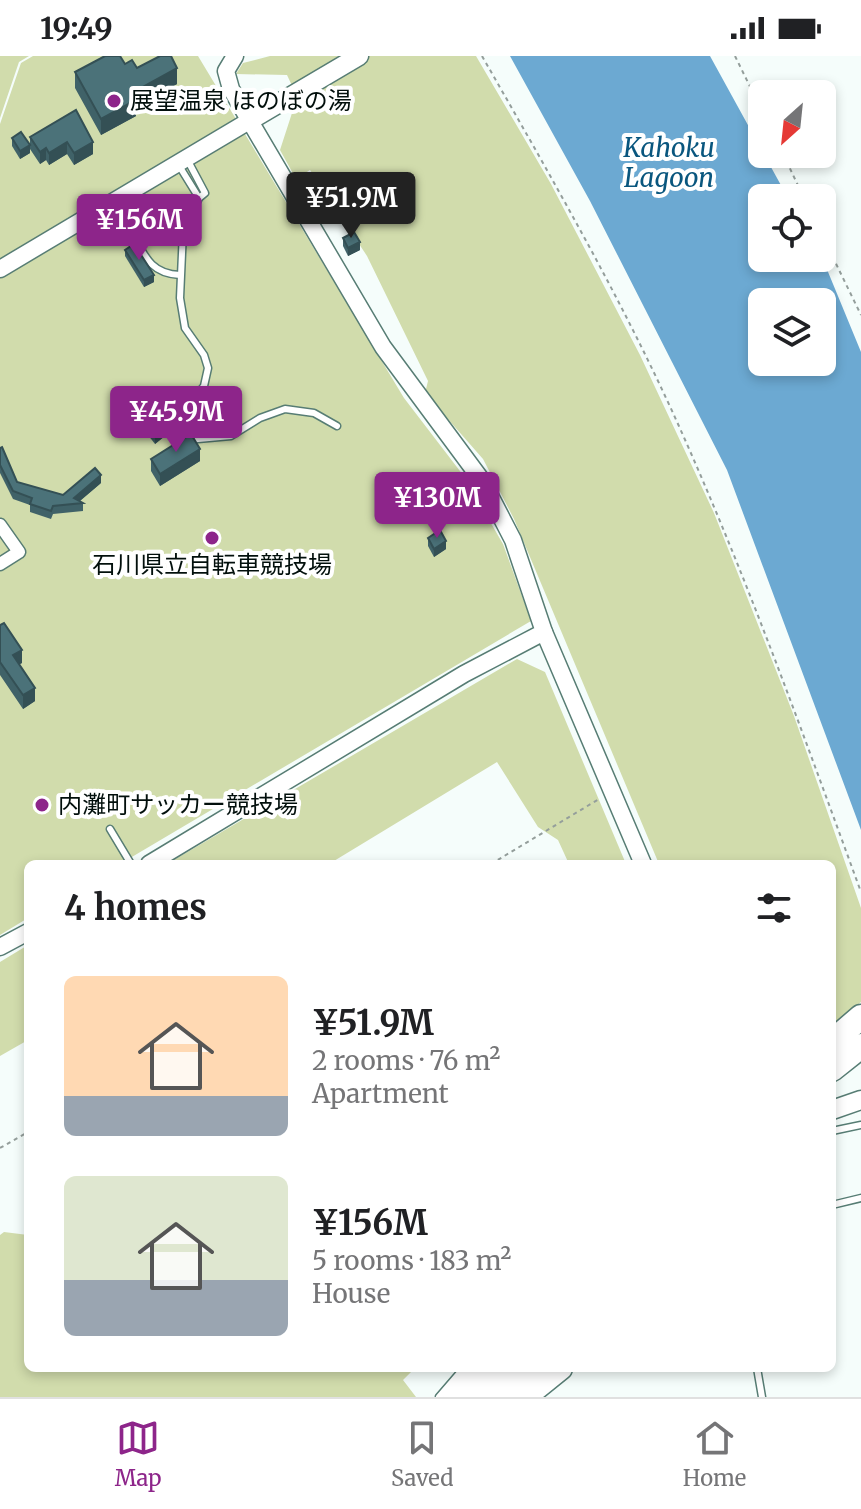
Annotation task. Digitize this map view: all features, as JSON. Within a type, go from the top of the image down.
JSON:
[{"type":"highway","points":[[836,1039],[861,1017]]},
{"type":"highway","points":[[836,1066],[861,1046]]},
{"type":"highway","points":[[455,1397],[478,1372]]},
{"type":"highway","points":[[476,1397],[502,1372]]},
{"type":"highway","points":[[500,1397],[525,1372]]},
{"type":"highway","points":[[524,1397],[555,1372]]},
{"type":"main road","points":[[249,121],[359,56]]},
{"type":"main road","points":[[836,1109],[861,1100]]},
{"type":"street","points":[[235,56],[226,77],[249,121],[383,347],[483,482],[513,540],[544,632],[641,860]]},
{"type":"street","points":[[0,269],[249,121]]},
{"type":"street","points":[[0,525],[19,552],[0,564]]},
{"type":"street","points":[[156,860],[464,674],[544,632]]},
{"type":"street","points":[[0,947],[24,934]]},
{"type":"lane","points":[[182,161],[205,193],[199,198],[183,231],[180,275],[185,328],[204,355],[208,368],[204,386],[182,413],[189,439]]},
{"type":"lane","points":[[135,238],[146,260],[162,274],[180,275]]},
{"type":"lane","points":[[179,446],[189,439],[231,436],[260,418],[285,409],[314,413],[337,426]]},
{"type":"lane","points":[[110,829],[129,860]]},
{"type":"lane","points":[[836,1130],[861,1125]]},
{"type":"lane","points":[[836,1204],[861,1198]]},
{"type":"lane","points":[[439,1397],[461,1372]]},
{"type":"lane","points":[[758,1372],[762,1397]]},
{"type":"path","points":[[482,56],[574,218],[673,413],[773,652],[861,892]]},
{"type":"path","points":[[735,56],[748,82]]},
{"type":"path","points":[[836,264],[861,315]]},
{"type":"path","points":[[498,860],[613,789]]},
{"type":"path","points":[[0,1148],[24,1134]]},
{"type":"green space","points":[[0,56],[29,56],[19,62],[0,118]]},
{"type":"green space","points":[[33,56],[198,56],[404,398],[463,475],[503,544],[531,621],[127,860],[24,860],[24,920],[0,935],[0,124],[21,63]]},
{"type":"green space","points":[[270,56],[476,56],[551,184],[640,355],[714,513],[794,716],[861,908],[861,1002],[836,1023],[836,860],[657,860],[514,519],[483,459],[425,393],[428,381],[367,256],[310,170],[296,179],[280,150],[292,113],[302,107],[287,75],[236,74],[243,63]]},
{"type":"green space","points":[[517,659],[545,672],[624,860],[567,860],[558,840],[538,827],[497,762],[336,860],[174,860]]},
{"type":"green space","points":[[24,947],[24,1042],[0,1056],[0,962]]},
{"type":"green space","points":[[4,1232],[24,1234],[24,1372],[411,1372],[403,1380],[416,1397],[0,1397],[0,1235]]},
{"type":"water","name":"Kahoku Lagoon","points":[[510,56],[710,56],[748,125],[748,168],[772,168],[780,184],[748,184],[748,272],[828,272],[835,288],[748,288],[748,376],[836,376],[836,291],[861,352],[861,830],[727,470],[590,201]]},
{"type":"building","points":[[105,56],[120,56],[125,64],[132,60],[137,68],[160,56],[171,56],[177,68],[132,93],[136,100],[101,119],[75,72]]},
{"type":"building","points":[[76,110],[93,142],[74,153],[67,142],[49,153],[46,148],[40,152],[30,137]]},
{"type":"building","points":[[21,132],[30,145],[20,151],[12,138]]},
{"type":"building","points":[[354,232],[360,242],[348,248],[343,238]]},
{"type":"building","points":[[134,244],[154,275],[144,280],[125,250]]},
{"type":"building","points":[[210,409],[220,413],[221,424],[194,424],[193,414]]},
{"type":"building","points":[[169,410],[176,419],[155,436],[148,427]]},
{"type":"building","points":[[191,434],[200,449],[160,474],[151,459]]},
{"type":"building","points":[[2,447],[17,482],[63,495],[95,468],[101,475],[74,498],[83,503],[53,506],[51,511],[30,504],[32,498],[13,491],[0,465]]},
{"type":"building","points":[[440,530],[446,541],[434,549],[428,538]]},
{"type":"building","points":[[4,623],[22,650],[13,655],[35,688],[23,695],[0,662],[0,625]]},
{"type":"place","name":"展望温泉 ほのぼの湯","points":[[114,101]]},
{"type":"place","name":"石川県立自転車競技場","points":[[212,538]]},
{"type":"place","name":"内灘町サッカー競技場","points":[[42,805]]}]
